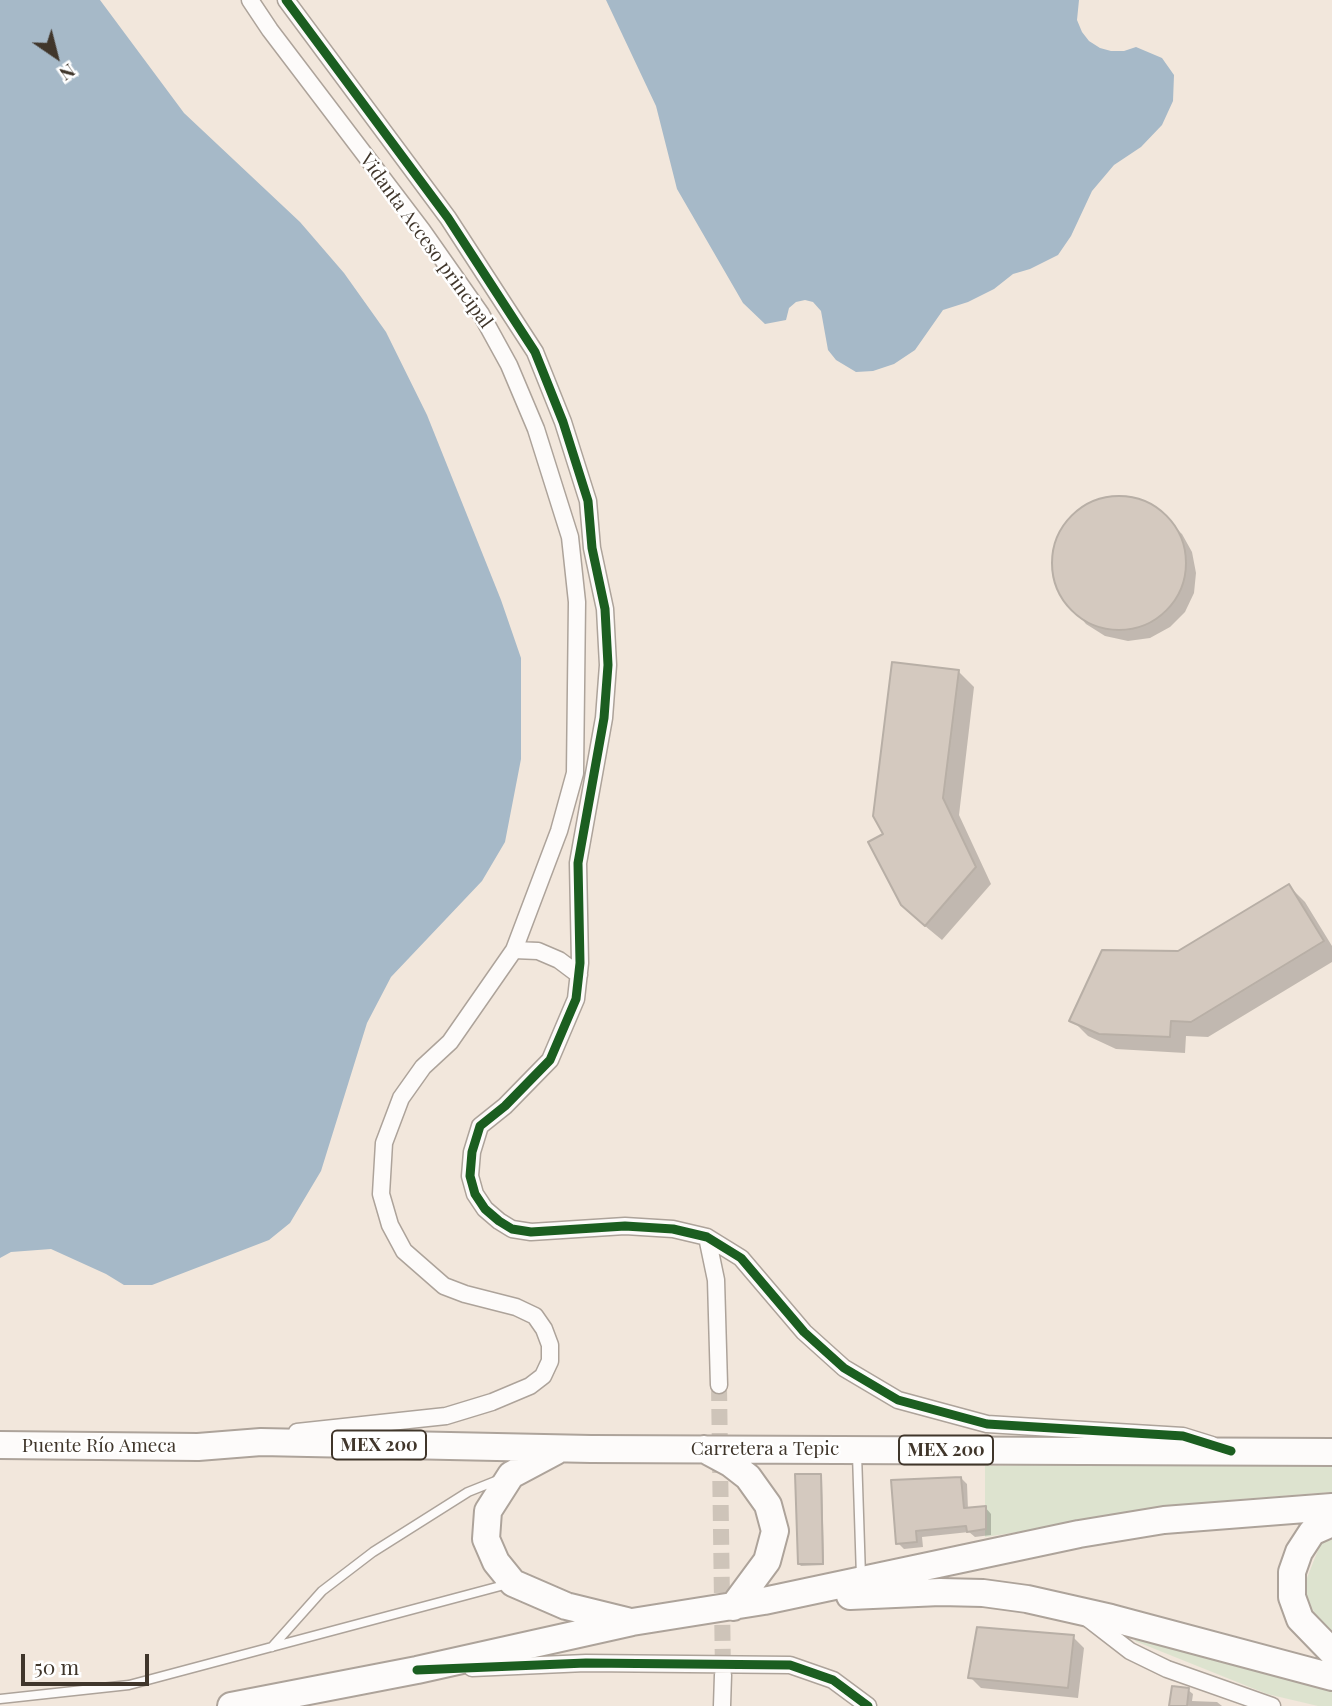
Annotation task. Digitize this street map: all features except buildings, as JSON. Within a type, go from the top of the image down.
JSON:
[{"type":"highway","name":"Carretera a Tepic","points":[[198,1447],[261,1442],[559,1449],[1332,1452]]},
{"type":"highway","name":"Puente Río Ameca","points":[[0,1445],[198,1447]]},
{"type":"highway","points":[[559,1449],[511,1475],[488,1511],[486,1539],[496,1562],[513,1583],[566,1606],[632,1622]]},
{"type":"highway","points":[[704,1449],[730,1463],[748,1477],[768,1505],[775,1531],[767,1560],[733,1607]]},
{"type":"highway","points":[[231,1706],[417,1670],[632,1622],[764,1601],[1079,1534],[1164,1520],[1332,1507]]},
{"type":"highway","points":[[1332,1523],[1312,1532],[1299,1552],[1292,1572],[1292,1597],[1300,1619],[1332,1652]]},
{"type":"highway","points":[[764,1601],[972,1592],[1027,1599],[1332,1677]]},
{"type":"street","name":"Vidanta Acceso principal","points":[[250,0],[422,230],[481,314],[509,365],[536,429],[570,537],[577,602],[575,773],[559,831],[514,950],[450,1042],[424,1067],[401,1098],[384,1143],[381,1194],[390,1226],[404,1251],[422,1269],[444,1286],[516,1307],[535,1316],[550,1345],[550,1361],[543,1376],[530,1386],[492,1402],[446,1416],[300,1432],[261,1442]]},
{"type":"street","points":[[286,0],[448,218],[535,352],[563,422],[588,500],[592,548],[605,609],[608,665],[604,718],[578,863],[579,975],[576,999],[550,1059],[505,1106],[480,1126],[472,1152],[470,1176],[475,1194],[485,1209],[512,1229],[531,1232],[625,1226],[673,1228],[707,1237],[741,1258],[804,1332],[844,1368],[898,1400],[986,1424],[1183,1436],[1231,1451]]},
{"type":"street","points":[[514,950],[538,951],[559,960],[579,975]]},
{"type":"street","points":[[707,1237],[716,1280],[719,1385]]},
{"type":"street","points":[[1078,1611],[1130,1650],[1155,1663],[1272,1706]]},
{"type":"street","points":[[417,1670],[586,1662],[790,1665],[833,1680],[869,1706]]},
{"type":"street","points":[[722,1706],[723,1675]]},
{"type":"lane","points":[[857,1450],[861,1580]]},
{"type":"lane","points":[[270,1649],[322,1591],[373,1552],[468,1492],[511,1475]]},
{"type":"lane","points":[[0,1699],[129,1685],[513,1583]]},
{"type":"green space","points":[[1184,1461],[1332,1461],[1332,1492],[1230,1500],[985,1537],[985,1466]]},
{"type":"green space","points":[[1332,1536],[1332,1634],[1321,1625],[1306,1597],[1307,1578],[1320,1545]]},
{"type":"green space","points":[[1133,1635],[1332,1690],[1332,1706],[1318,1706],[1267,1694],[1135,1641]]},
{"type":"water","points":[[0,0],[100,0],[184,113],[300,222],[344,273],[386,332],[427,415],[501,600],[521,658],[521,759],[505,842],[482,881],[391,977],[367,1023],[321,1171],[290,1223],[269,1240],[152,1285],[124,1285],[51,1249],[11,1252],[0,1258]]},
{"type":"water","points":[[606,0],[1079,0],[1077,20],[1089,41],[1111,51],[1136,47],[1162,58],[1174,75],[1173,101],[1162,125],[1141,147],[1114,165],[1092,191],[1071,236],[1058,255],[1013,274],[994,289],[968,302],[943,310],[915,350],[894,364],[873,371],[856,372],[836,360],[828,350],[821,311],[813,302],[796,302],[789,308],[786,320],[765,324],[743,303],[677,189],[656,106]]},
{"type":"tunnel","points":[[719,1385],[723,1675]]},
{"type":"cycle path","points":[[286,0],[448,218],[535,352],[563,422],[588,501],[592,548],[605,609],[608,665],[604,718],[578,863],[580,963],[576,999],[550,1060],[505,1106],[480,1126],[472,1152],[470,1176],[475,1194],[485,1209],[512,1229],[531,1232],[625,1226],[673,1229],[707,1237],[741,1258],[804,1332],[844,1368],[898,1400],[987,1424],[1183,1436],[1231,1451]]},
{"type":"cycle path","points":[[417,1670],[586,1663],[790,1665],[833,1680],[868,1706]]}]
